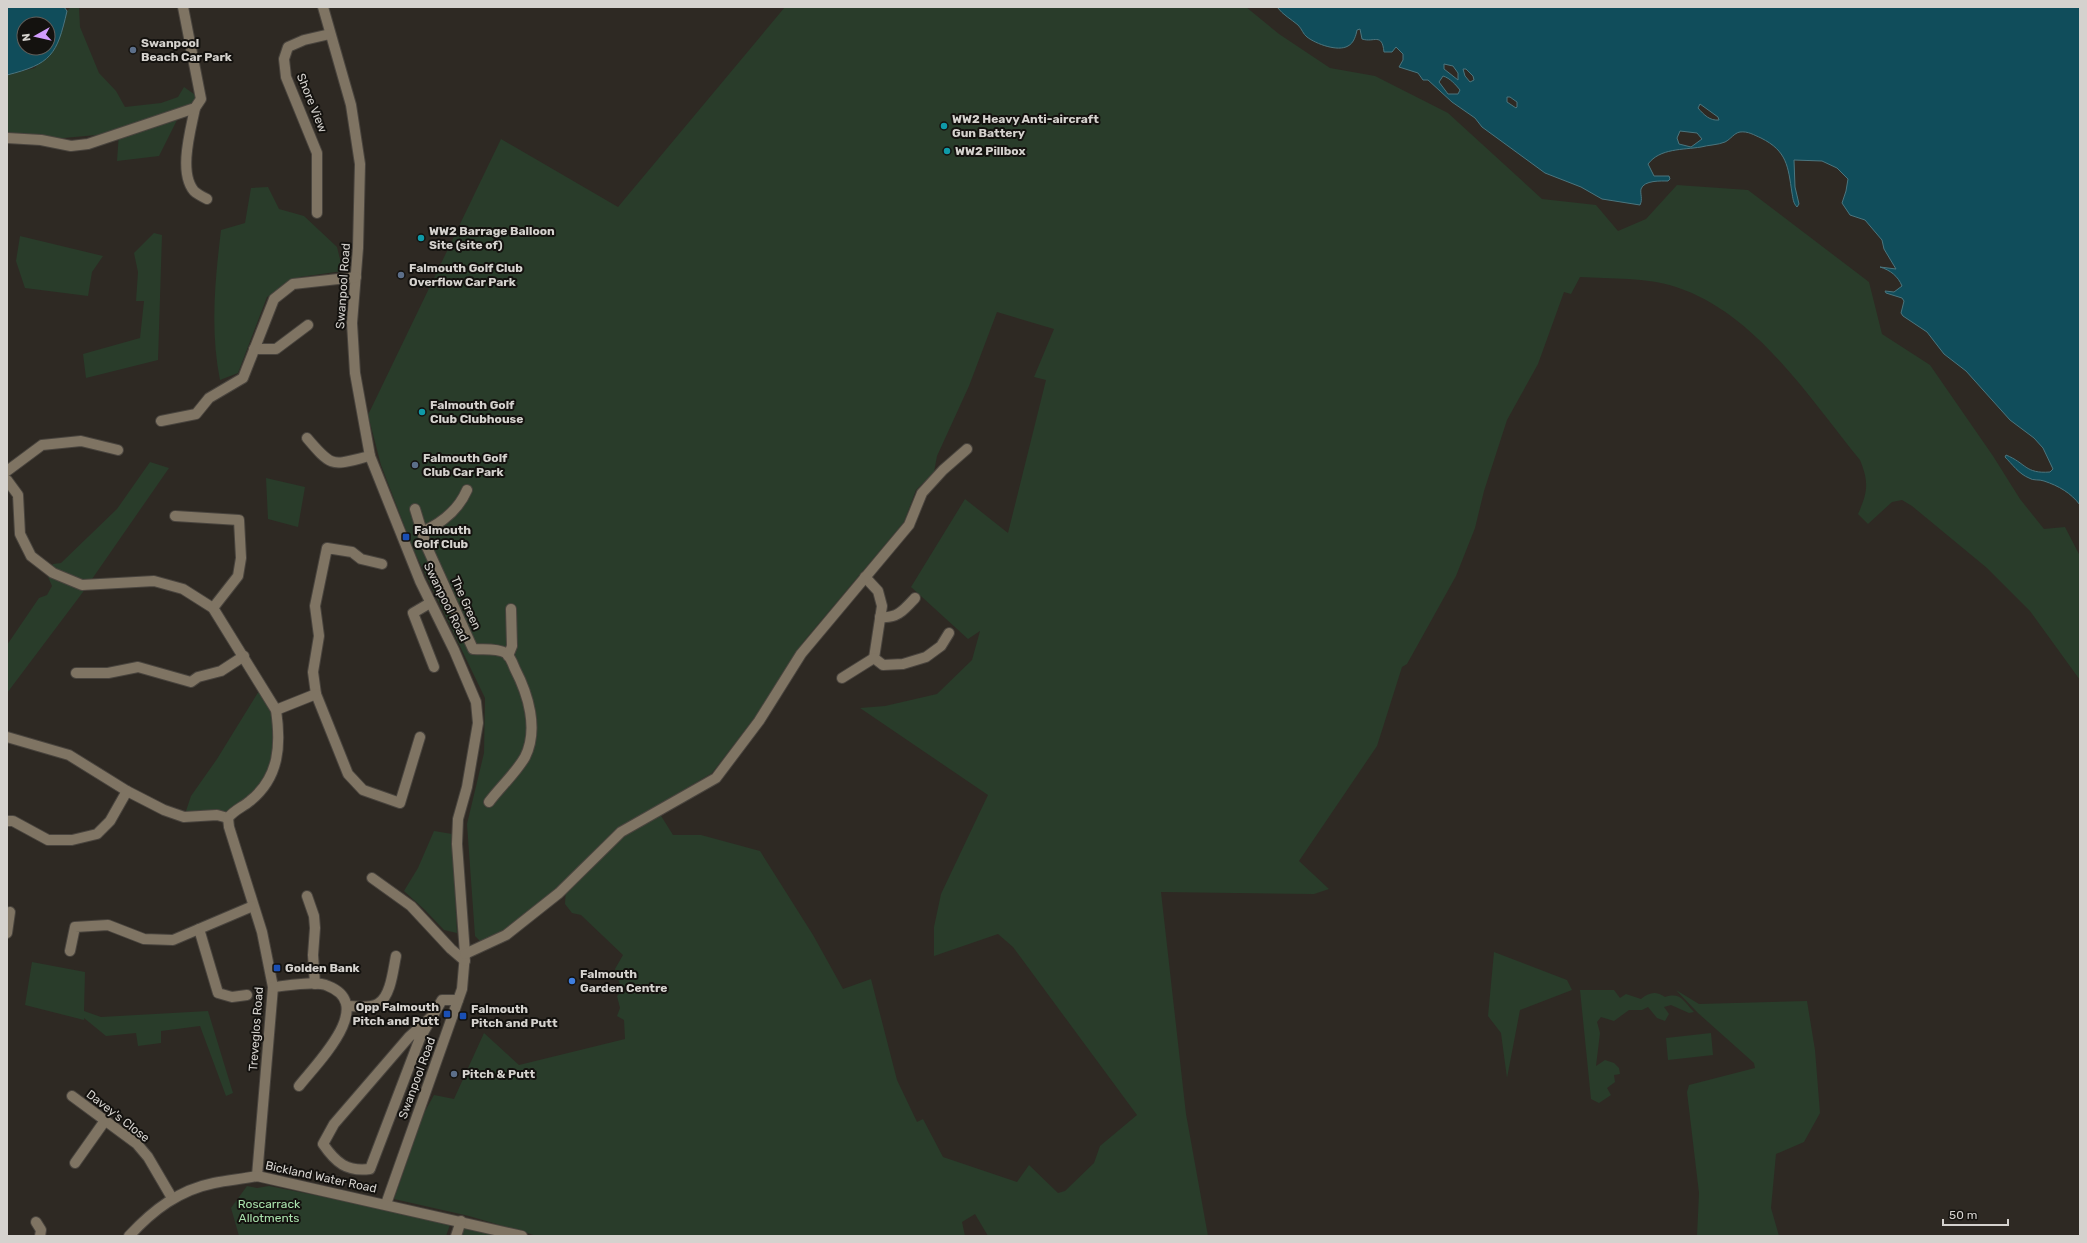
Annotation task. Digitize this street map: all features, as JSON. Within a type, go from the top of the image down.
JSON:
[{"type":"street","points":[[183,7],[201,99],[195,108],[186,159],[188,180],[194,191],[207,199]]},
{"type":"street","name":"Swanpool Road","points":[[323,7],[351,105],[360,164],[358,248],[352,323],[355,373],[370,456],[430,603],[474,693],[478,723],[467,787],[458,819],[457,844],[465,957],[462,989],[386,1204]]},
{"type":"street","name":"Shore View","points":[[317,213],[318,153],[286,77],[284,59],[288,47],[304,40],[330,34]]},
{"type":"street","points":[[7,138],[41,140],[71,146],[88,144],[195,108]]},
{"type":"street","points":[[161,421],[196,414],[209,398],[243,378],[274,299],[293,284],[356,278]]},
{"type":"street","points":[[254,349],[276,349],[308,325]]},
{"type":"street","points":[[307,438],[325,459],[338,464],[370,456]]},
{"type":"street","points":[[7,471],[42,445],[81,441],[118,450]]},
{"type":"street","points":[[372,878],[412,906],[451,949],[465,957],[503,937],[559,893],[621,832],[716,778],[759,721],[801,654],[909,525],[922,493],[943,470],[967,449]]},
{"type":"street","points":[[7,480],[18,495],[20,534],[31,556],[53,573],[82,585],[154,581],[183,589],[213,608],[276,710],[279,729],[279,751],[275,765],[259,791],[251,800],[232,812],[228,818],[217,815],[184,817],[164,810],[127,791],[69,755],[7,737]]},
{"type":"street","points":[[422,532],[446,518],[464,497],[467,490]]},
{"type":"street","name":"The Green","points":[[414,509],[422,532],[473,649],[498,650],[508,656]]},
{"type":"street","points":[[175,516],[239,520],[241,558],[238,576],[213,608]]},
{"type":"street","points":[[382,564],[361,559],[352,552],[327,548],[315,606],[319,636],[313,672],[316,694],[348,774],[363,790],[400,803],[420,737]]},
{"type":"street","points":[[842,678],[874,658],[882,606],[878,591],[865,577]]},
{"type":"street","points":[[880,617],[890,618],[903,611],[915,598]]},
{"type":"street","points":[[430,603],[413,613],[434,667]]},
{"type":"street","points":[[489,802],[525,756],[529,741],[531,720],[528,703],[522,682],[508,656],[512,646],[511,609]]},
{"type":"street","points":[[874,658],[883,665],[903,664],[926,657],[941,646],[949,633]]},
{"type":"street","points":[[76,673],[108,673],[138,667],[191,682],[198,677],[221,671],[244,656]]},
{"type":"street","points":[[276,710],[316,694]]},
{"type":"street","points":[[7,820],[13,821],[48,840],[72,840],[97,834],[110,821],[127,791]]},
{"type":"street","name":"Treveglos Road","points":[[228,818],[229,827],[254,906],[268,958],[273,987],[257,1176]]},
{"type":"street","points":[[307,896],[314,916],[316,928],[313,955],[315,984]]},
{"type":"street","points":[[70,951],[75,927],[108,925],[144,939],[173,940],[254,906]]},
{"type":"street","points":[[7,933],[10,912]]},
{"type":"street","points":[[198,930],[218,993],[232,997],[247,995]]},
{"type":"street","points":[[347,1006],[368,1006],[379,1003],[387,992],[396,956]]},
{"type":"street","points":[[273,987],[315,984],[328,986],[340,994],[347,1006],[346,1020],[340,1034],[299,1086]]},
{"type":"street","points":[[430,1018],[409,1037],[334,1124],[323,1144],[333,1158],[355,1171],[370,1169],[420,1038],[430,1018],[442,1000],[458,1000]]},
{"type":"street","name":"Davey's Close","points":[[72,1096],[104,1122],[137,1144],[148,1157],[172,1198]]},
{"type":"street","points":[[75,1163],[104,1122]]},
{"type":"street","name":"Bickland Water Road","points":[[129,1236],[147,1217],[172,1198],[193,1188],[214,1182],[257,1176],[522,1236]]},
{"type":"street","points":[[456,1236],[461,1221]]},
{"type":"street","points":[[36,1222],[41,1230],[40,1236]]},
{"type":"green space","points":[[71,7],[79,7],[80,27],[99,73],[116,91],[125,107],[161,103],[178,97],[184,87],[201,99],[180,114],[159,156],[117,161],[119,133],[41,140],[7,138],[7,75],[35,68],[44,56],[56,56],[56,40],[63,30],[67,11]]},
{"type":"green space","name":"Falmouth Golf Club","points":[[785,7],[1246,7],[1279,34],[1330,68],[1375,76],[1448,113],[1542,199],[1596,205],[1618,231],[1646,219],[1677,185],[1748,190],[1869,282],[1882,334],[1930,365],[1993,456],[2020,499],[2044,529],[2065,527],[2080,556],[2080,680],[2030,611],[1987,568],[1912,506],[1902,500],[1892,502],[1868,524],[1858,514],[1864,499],[1866,487],[1865,475],[1860,460],[1779,360],[1756,337],[1731,316],[1705,299],[1665,284],[1629,279],[1580,277],[1571,294],[1564,292],[1538,364],[1507,420],[1484,491],[1475,528],[1456,576],[1407,664],[1402,667],[1377,746],[1299,861],[1329,889],[1314,894],[1161,892],[1186,1114],[1208,1236],[988,1236],[975,1214],[962,1222],[965,1236],[537,1236],[469,1216],[394,1199],[424,1113],[434,1095],[454,1099],[484,1033],[519,1065],[625,1039],[624,1020],[617,1016],[620,1008],[617,996],[622,991],[615,969],[623,955],[581,915],[572,913],[565,904],[566,887],[621,832],[658,811],[673,835],[701,835],[760,851],[813,935],[843,989],[871,979],[897,1080],[917,1122],[923,1119],[943,1157],[1017,1182],[1029,1165],[1058,1193],[1065,1191],[1094,1163],[1100,1146],[1137,1115],[1013,947],[998,934],[934,956],[934,927],[941,894],[988,795],[860,708],[885,706],[937,694],[972,660],[980,631],[968,639],[911,587],[965,499],[1008,533],[1046,380],[1034,377],[1054,329],[997,312],[969,386],[937,456],[934,472],[916,490],[904,522],[804,641],[755,717],[712,773],[619,828],[556,889],[500,933],[480,941],[475,936],[467,824],[484,753],[485,698],[414,551],[381,465],[368,415],[501,139],[618,207]]},
{"type":"green space","points":[[268,187],[279,209],[304,216],[337,247],[343,271],[300,277],[267,297],[238,373],[220,380],[215,342],[214,305],[221,230],[245,223],[251,188]]},
{"type":"green space","points":[[154,233],[162,235],[158,360],[86,378],[83,354],[140,338],[144,301],[136,301],[138,272],[134,253]]},
{"type":"green space","points":[[20,236],[103,256],[92,272],[88,296],[25,288],[16,261]]},
{"type":"green space","points":[[150,462],[169,468],[83,592],[7,693],[7,645],[39,598],[47,595],[52,586],[46,572],[53,564],[61,563],[117,509]]},
{"type":"green space","points":[[266,478],[305,487],[298,527],[268,519]]},
{"type":"green space","points":[[262,686],[279,729],[268,780],[232,813],[184,817],[191,796],[217,759]]},
{"type":"green space","points":[[434,831],[452,834],[457,933],[444,930],[404,891],[418,868]]},
{"type":"green space","points":[[1494,952],[1567,980],[1572,990],[1520,1010],[1507,1078],[1501,1033],[1488,1016]]},
{"type":"green space","points":[[32,962],[85,972],[84,1011],[101,1017],[208,1011],[233,1093],[226,1096],[200,1026],[161,1031],[161,1043],[138,1046],[136,1033],[106,1036],[84,1018],[84,1020],[25,1005]]},
{"type":"green space","points":[[1580,990],[1614,990],[1620,998],[1626,994],[1641,999],[1653,993],[1665,997],[1675,996],[1681,998],[1694,1012],[1689,1013],[1671,1005],[1664,1007],[1669,1014],[1665,1021],[1657,1018],[1648,1007],[1642,1010],[1629,1010],[1614,1021],[1601,1017],[1597,1022],[1600,1033],[1596,1066],[1605,1060],[1614,1063],[1619,1068],[1620,1074],[1614,1075],[1615,1082],[1607,1088],[1611,1095],[1599,1103],[1591,1099]]},
{"type":"green space","points":[[1676,990],[1699,1004],[1807,1001],[1815,1050],[1820,1113],[1804,1142],[1776,1154],[1771,1208],[1779,1236],[1697,1236],[1699,1193],[1687,1092],[1689,1085],[1755,1068],[1754,1063],[1698,1013]]},
{"type":"green space","points":[[1711,1033],[1713,1055],[1668,1060],[1666,1038]]},
{"type":"green space","name":"Roscarrack Allotments","points":[[247,1186],[257,1188],[269,1186],[451,1222],[446,1236],[239,1236],[231,1208]]},
{"type":"green space","points":[[462,1224],[513,1236],[458,1236]]},
{"type":"water","points":[[7,7],[64,7],[67,11],[60,38],[56,46],[56,16],[16,16],[16,56],[49,56],[43,62],[34,67],[7,75]]},
{"type":"water","points":[[1277,7],[2080,7],[2080,505],[2069,493],[2055,485],[2025,476],[2005,457],[2006,455],[2013,458],[2030,470],[2050,472],[2053,469],[2043,448],[2034,438],[2010,420],[1966,371],[1944,354],[1927,332],[1903,316],[1901,313],[1904,301],[1902,298],[1886,293],[1885,291],[1894,292],[1902,286],[1893,274],[1880,267],[1896,269],[1884,249],[1882,240],[1865,220],[1850,215],[1842,203],[1848,179],[1837,168],[1822,161],[1794,160],[1795,187],[1799,204],[1797,207],[1793,200],[1785,160],[1781,154],[1770,143],[1761,138],[1748,133],[1740,132],[1722,143],[1665,152],[1653,159],[1648,164],[1654,176],[1669,176],[1670,179],[1668,181],[1657,181],[1643,186],[1641,189],[1640,205],[1602,199],[1581,187],[1545,173],[1482,127],[1475,118],[1452,102],[1428,80],[1423,80],[1418,73],[1399,67],[1403,60],[1403,54],[1396,47],[1392,52],[1384,52],[1383,46],[1379,40],[1362,39],[1360,29],[1357,30],[1350,45],[1344,48],[1333,48],[1327,46],[1307,37],[1298,25],[1284,15]],"holes":[[[1444,64],[1453,66],[1458,73],[1458,80],[1444,69]],[[1463,69],[1466,69],[1473,76],[1474,80],[1470,82],[1465,76]],[[1443,76],[1455,84],[1460,90],[1458,94],[1448,94],[1439,82]],[[1507,97],[1510,97],[1517,102],[1517,107],[1516,108],[1507,102]],[[1700,104],[1718,117],[1719,120],[1705,115],[1698,108]],[[1680,131],[1697,133],[1702,139],[1691,147],[1679,144],[1677,138]]]},
{"type":"place","name":"Swanpool Beach Car Park","points":[[133,50]]},
{"type":"place","name":"WW2 Heavy Anti-aircraft Gun Battery","points":[[944,126]]},
{"type":"place","name":"WW2 Pillbox","points":[[947,151]]},
{"type":"place","name":"WW2 Barrage Balloon Site (site of)","points":[[421,238]]},
{"type":"place","name":"Falmouth Golf Club Overflow Car Park","points":[[401,275]]},
{"type":"place","name":"Falmouth Golf Club Clubhouse","points":[[422,412]]},
{"type":"place","name":"Falmouth Golf Club Car Park","points":[[415,465]]},
{"type":"place","name":"Falmouth Golf Club","points":[[406,537]]},
{"type":"place","name":"Golden Bank","points":[[277,968]]},
{"type":"place","name":"Falmouth Garden Centre","points":[[572,981]]},
{"type":"place","name":"Opp Falmouth Pitch and Putt","points":[[447,1014]]},
{"type":"place","name":"Falmouth Pitch and Putt","points":[[463,1016]]},
{"type":"place","name":"Pitch & Putt","points":[[454,1074]]}]
